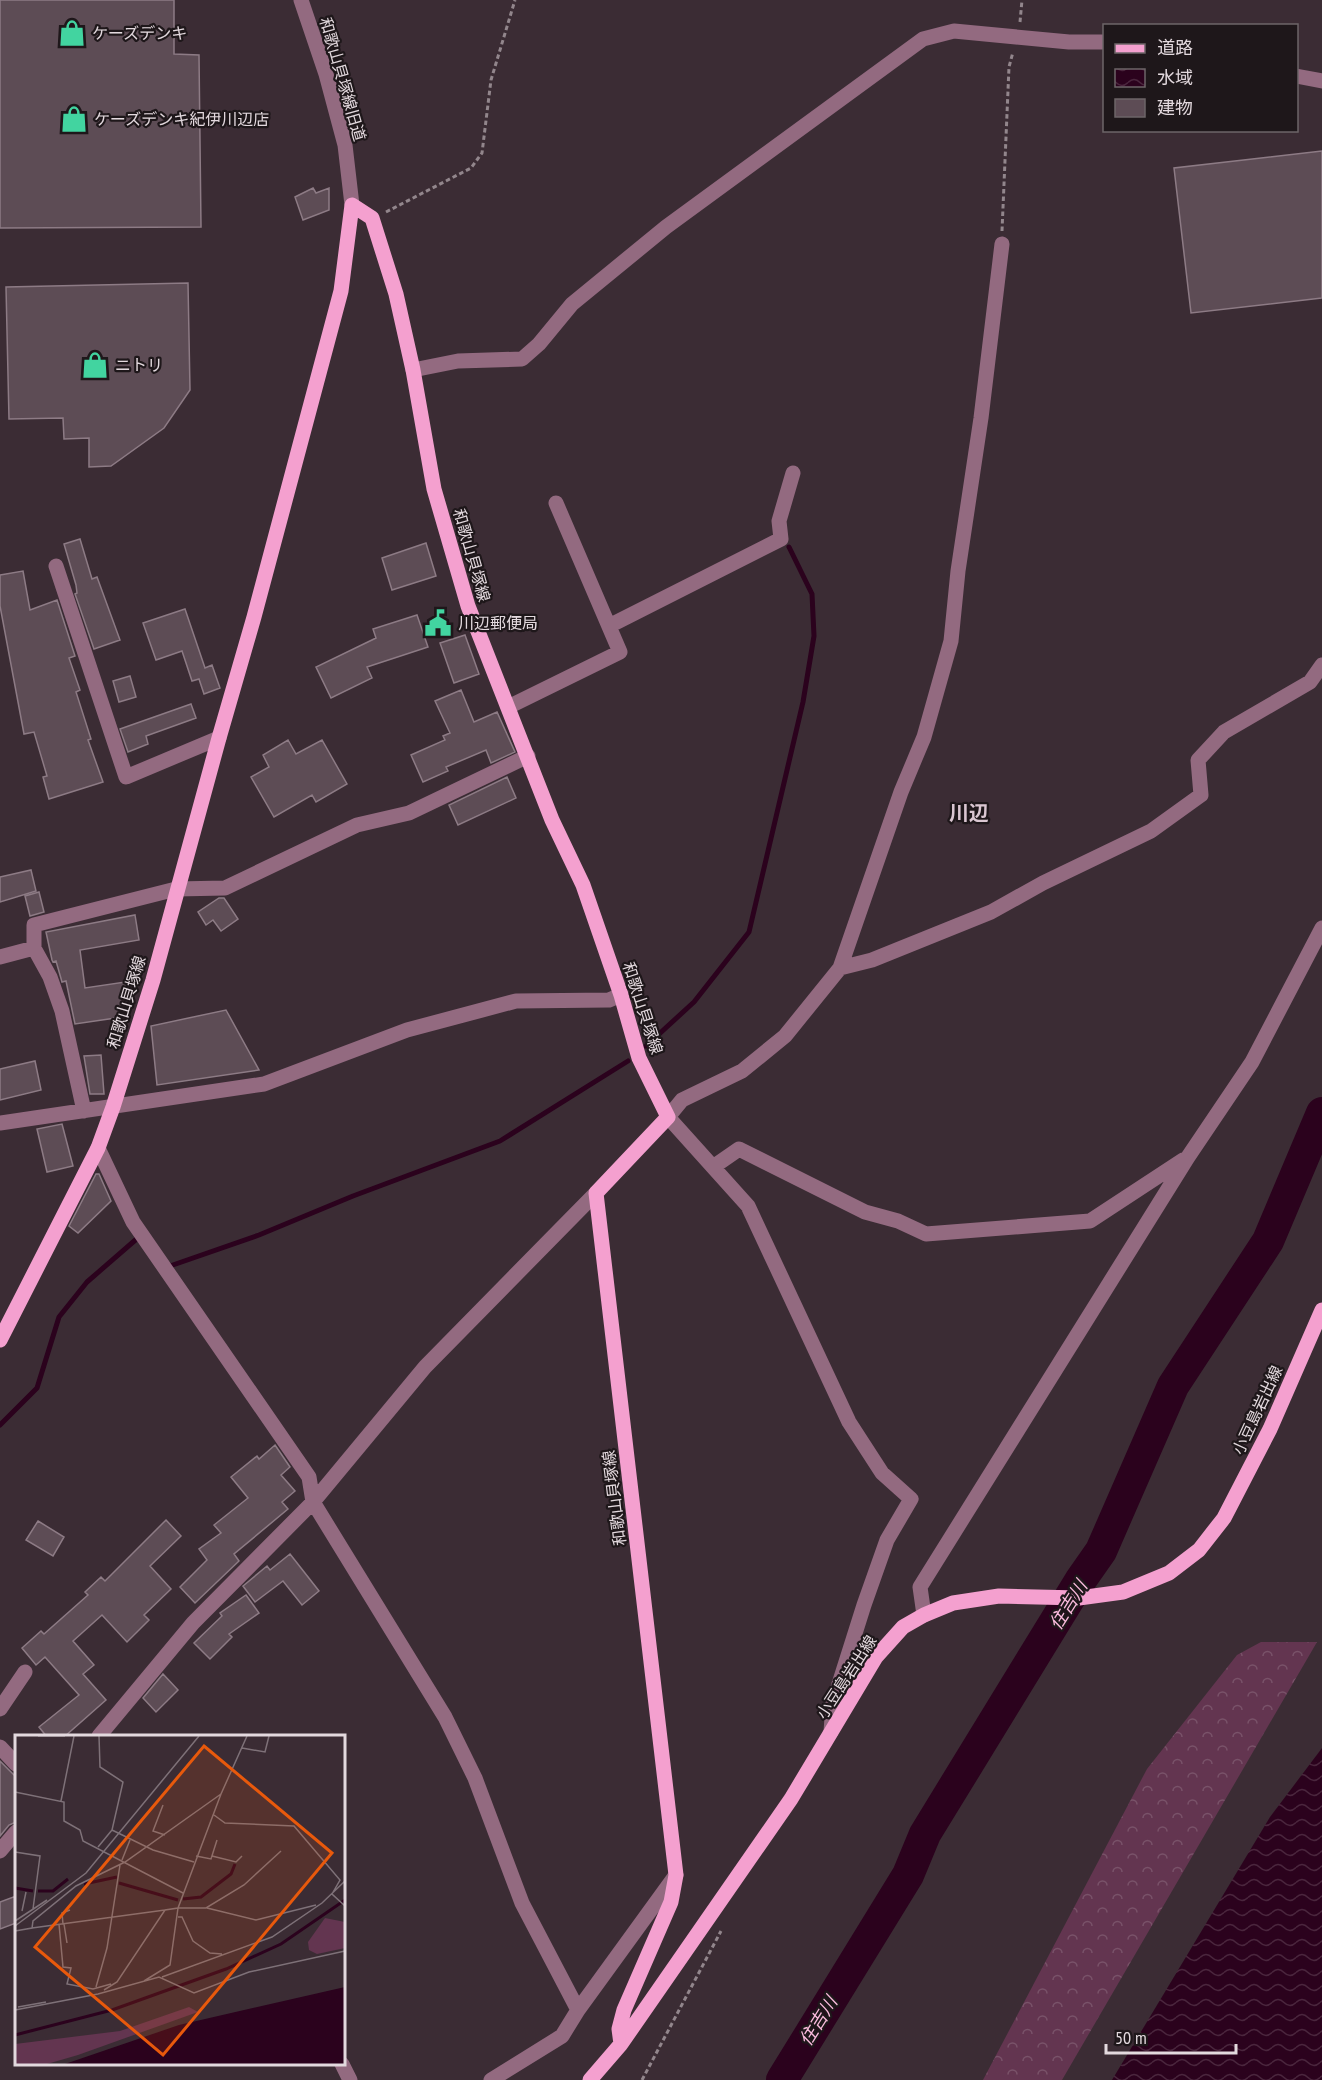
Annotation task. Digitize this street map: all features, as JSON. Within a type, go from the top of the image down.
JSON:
[{"type":"main road","points":[[352,205],[372,218]]},
{"type":"main road","name":"和歌山貝塚線","points":[[0,1340],[98,1149],[153,980],[176,890],[254,617],[341,291],[352,205]]},
{"type":"main road","name":"和歌山貝塚線","points":[[372,218],[396,294],[413,370],[437,500],[468,606],[552,820],[583,885],[621,995],[639,1058],[668,1117]]},
{"type":"main road","points":[[596,1193],[668,1117]]},
{"type":"main road","name":"和歌山貝塚線","points":[[596,1193],[676,1875],[671,1902],[624,2010],[619,2029],[621,2044]]},
{"type":"main road","name":"小豆島岩出線","points":[[590,2080],[621,2044],[791,1799],[876,1657],[903,1627],[953,1603],[999,1596],[1079,1598],[1123,1592],[1169,1573],[1199,1550],[1224,1518],[1270,1430],[1322,1310]]},
{"type":"street","name":"和歌山貝塚線旧道","points":[[301,0],[326,74],[345,145],[352,205]]},
{"type":"street","points":[[413,370],[458,361],[522,359],[539,344],[572,304],[666,227],[923,39],[954,31],[1069,42],[1103,42]]},
{"type":"street","points":[[1298,76],[1322,81]]},
{"type":"street","points":[[831,1732],[833,1703],[886,1540],[911,1499],[882,1473],[849,1422],[748,1206],[668,1117],[682,1100],[742,1071],[785,1036],[840,968],[901,792],[924,736],[951,641],[958,571],[981,418],[1002,244]]},
{"type":"street","points":[[609,626],[781,539],[778,521],[793,473]]},
{"type":"street","points":[[508,706],[620,652],[556,503]]},
{"type":"street","points":[[56,566],[126,777],[219,738]]},
{"type":"street","points":[[840,968],[872,960],[991,912],[1151,831],[1201,795],[1198,760],[1224,732],[1310,682],[1322,665]]},
{"type":"street","points":[[84,1111],[62,1011],[50,977],[34,948],[34,925],[176,890],[225,888],[357,825],[409,813],[528,756]]},
{"type":"street","points":[[924,1615],[920,1587],[1188,1157],[1252,1062],[1322,928]]},
{"type":"street","points":[[0,957],[34,948]]},
{"type":"street","points":[[0,1123],[264,1084],[407,1030],[516,1001],[609,1000],[621,995]]},
{"type":"street","points":[[98,1149],[133,1222],[309,1477],[313,1502],[445,1717],[475,1778],[522,1903],[578,2010]]},
{"type":"street","points":[[713,1167],[739,1149],[865,1212],[898,1221],[926,1234],[1090,1221],[1188,1157]]},
{"type":"street","points":[[101,1735],[193,1623],[313,1502],[424,1367],[596,1193]]},
{"type":"street","points":[[0,1709],[25,1672]]},
{"type":"street","points":[[0,1747],[15,1763]]},
{"type":"street","points":[[0,1851],[15,1833]]},
{"type":"street","points":[[491,2080],[562,2037],[578,2010],[676,1875]]},
{"type":"street","points":[[342,2065],[350,2080]]},
{"type":"path","points":[[372,218],[404,205],[471,168],[482,153],[491,80],[515,0]]},
{"type":"path","points":[[1002,244],[1009,67],[1022,14],[1022,0]]},
{"type":"path","points":[[642,2080],[724,1926]]},
{"type":"green space","points":[[1261,1642],[1317,1642],[1062,2080],[983,2080],[1147,1769],[1237,1655]]},
{"type":"water","points":[[1322,1748],[1322,2080],[1112,2080],[1270,1817]]},
{"type":"building","points":[[0,0],[174,0],[174,54],[199,55],[201,227],[0,228]]},
{"type":"building","points":[[1322,151],[1322,298],[1191,313],[1174,168]]},
{"type":"building","points":[[313,188],[316,193],[329,188],[329,210],[303,220],[295,197]]},
{"type":"building","points":[[188,283],[190,390],[164,428],[111,466],[89,467],[89,438],[64,439],[63,418],[9,419],[6,287]]},
{"type":"building","points":[[80,539],[92,579],[97,577],[120,640],[94,649],[75,594],[77,593],[76,585],[64,544]]},
{"type":"building","points":[[426,543],[436,576],[392,590],[382,558]]},
{"type":"building","points":[[23,571],[30,610],[57,600],[75,656],[69,658],[80,690],[76,692],[91,739],[88,740],[103,782],[49,799],[43,777],[47,776],[34,732],[24,734],[0,606],[0,575]]},
{"type":"building","points":[[185,609],[205,668],[212,665],[220,688],[204,694],[199,679],[192,681],[182,651],[156,660],[143,623]]},
{"type":"building","points":[[417,615],[428,647],[367,667],[372,678],[331,698],[316,667],[376,638],[373,629]]},
{"type":"building","points":[[465,635],[479,674],[454,683],[440,643]]},
{"type":"building","points":[[130,676],[136,697],[119,702],[113,681]]},
{"type":"building","points":[[461,690],[474,722],[497,712],[515,752],[491,763],[486,750],[446,767],[448,771],[423,782],[411,755],[445,740],[443,736],[450,733],[435,701]]},
{"type":"building","points":[[191,704],[196,718],[146,736],[148,744],[128,752],[120,729]]},
{"type":"building","points":[[288,740],[296,754],[322,740],[347,784],[316,802],[312,795],[274,817],[251,777],[269,767],[263,755]]},
{"type":"building","points":[[507,777],[516,798],[458,825],[449,805]]},
{"type":"building","points":[[31,870],[36,891],[0,902],[0,877]]},
{"type":"building","points":[[39,892],[44,912],[30,916],[25,896]]},
{"type":"building","points":[[219,898],[224,898],[238,919],[221,931],[213,920],[206,925],[198,912]]},
{"type":"building","points":[[135,915],[139,940],[80,950],[85,988],[125,982],[129,1016],[75,1024],[66,981],[62,982],[56,961],[52,960],[46,932]]},
{"type":"building","points":[[226,1010],[259,1070],[157,1085],[151,1026]]},
{"type":"building","points":[[101,1055],[104,1094],[90,1094],[84,1056]]},
{"type":"building","points":[[35,1061],[41,1090],[0,1100],[0,1069]]},
{"type":"building","points":[[62,1124],[73,1166],[47,1172],[37,1129]]},
{"type":"building","points":[[96,1174],[99,1174],[111,1201],[78,1233],[69,1226]]},
{"type":"building","points":[[275,1445],[290,1467],[281,1475],[295,1491],[282,1502],[288,1509],[234,1554],[239,1561],[195,1603],[180,1587],[207,1560],[199,1549],[221,1533],[214,1525],[248,1498],[231,1477],[257,1456],[259,1459]]},
{"type":"building","points":[[166,1520],[181,1536],[150,1566],[171,1589],[144,1615],[149,1620],[127,1642],[102,1615],[73,1641],[94,1665],[83,1674],[106,1700],[66,1735],[45,1735],[39,1727],[79,1695],[45,1657],[36,1665],[22,1648],[41,1631],[44,1634],[88,1595],[85,1592],[101,1577],[105,1581]]},
{"type":"building","points":[[38,1521],[64,1537],[53,1556],[26,1540]]},
{"type":"building","points":[[290,1554],[319,1591],[302,1605],[283,1581],[255,1602],[243,1586],[267,1566],[270,1570]]},
{"type":"building","points":[[246,1595],[259,1613],[229,1634],[232,1637],[210,1659],[194,1643],[222,1616],[220,1613]]},
{"type":"building","points":[[163,1674],[178,1690],[156,1712],[143,1698]]},
{"type":"building","points":[[0,1761],[15,1776],[15,1822],[9,1825],[0,1836]]},
{"type":"building","points":[[15,1896],[15,1923],[0,1929],[0,1902]]},
{"type":"waterway","points":[[646,1046],[694,1002],[749,932],[803,702],[814,636],[812,594],[789,547]]},
{"type":"waterway","points":[[167,1263],[170,1266],[259,1235],[353,1196],[500,1141],[628,1061]]},
{"type":"waterway","name":"住吉川","points":[[782,2080],[908,1875],[925,1834],[1080,1581],[1101,1551],[1173,1386],[1268,1241],[1322,1113]]},
{"type":"waterway","points":[[0,1425],[37,1388],[59,1317],[87,1282],[140,1236]]},
{"type":"place","name":"ケーズデンキ","points":[[72,33]]},
{"type":"place","name":"ケーズデンキ紀伊川辺店","points":[[74,119]]},
{"type":"place","name":"ニトリ","points":[[95,365]]},
{"type":"place","name":"川辺郵便局","points":[[438,623]]},
{"type":"district","name":"川辺","points":[[969,813]]}]
